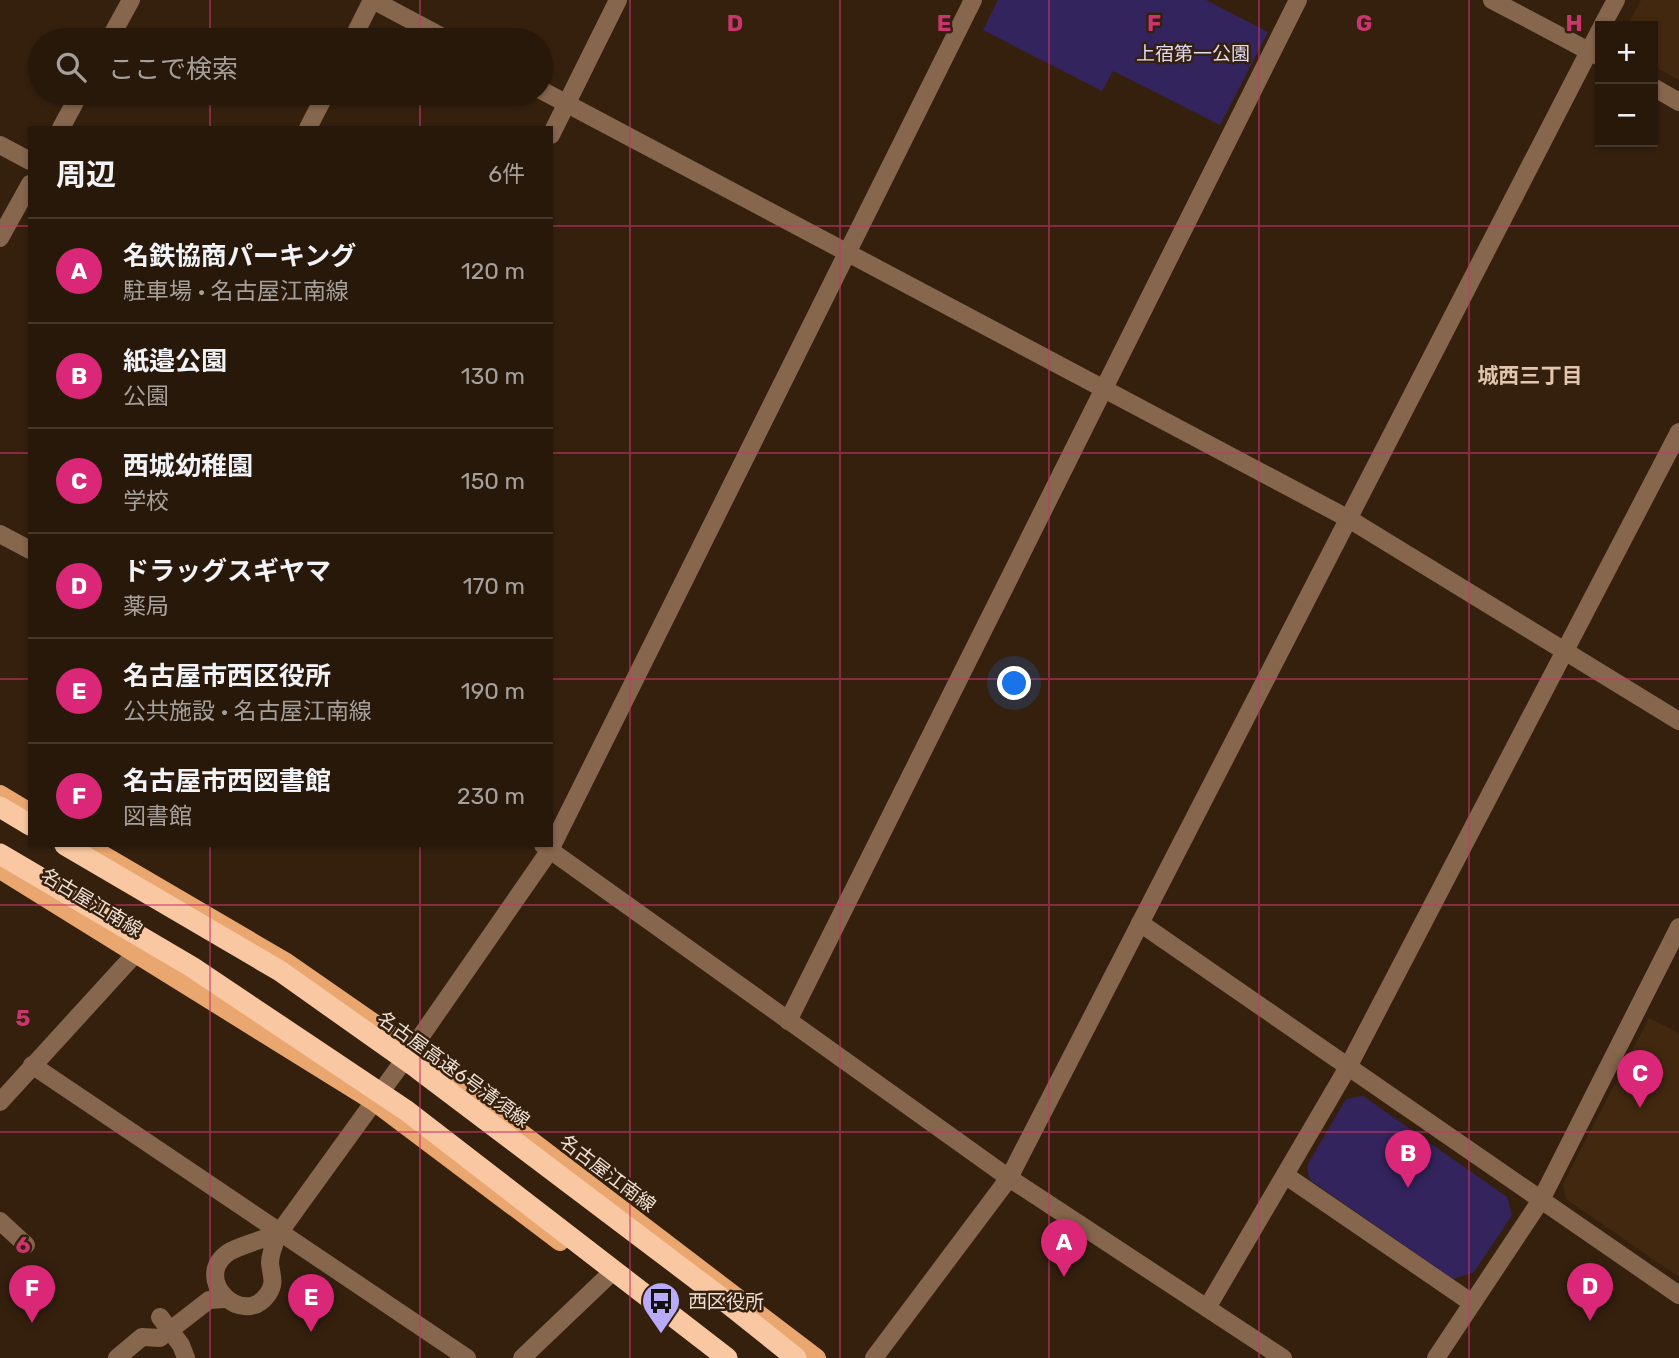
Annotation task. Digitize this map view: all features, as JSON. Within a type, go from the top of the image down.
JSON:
[{"type":"highway","points":[[0,807],[28,824]]},
{"type":"highway","name":"名古屋高速6号清須線","points":[[68,847],[290,979],[417,1068],[716,1294],[796,1358]]},
{"type":"highway","points":[[0,854],[192,967],[407,1111],[727,1358]]},
{"type":"main road","points":[[0,794],[28,811]]},
{"type":"main road","name":"名古屋江南線","points":[[90,847],[285,961],[412,1049],[817,1358]]},
{"type":"main road","name":"名古屋江南線","points":[[0,870],[374,1102],[710,1358]]},
{"type":"street","points":[[116,28],[131,0]]},
{"type":"street","points":[[358,28],[373,0],[426,28]]},
{"type":"street","points":[[553,131],[618,0]]},
{"type":"street","points":[[553,833],[848,254],[973,0]]},
{"type":"street","points":[[788,1021],[1298,0]]},
{"type":"street","points":[[874,1358],[1009,1178],[1349,519],[1595,54],[1492,0]]},
{"type":"street","points":[[1605,21],[1616,0]]},
{"type":"street","points":[[1658,90],[1679,102]]},
{"type":"street","points":[[553,96],[1349,519],[1679,721]]},
{"type":"street","points":[[62,126],[73,105]]},
{"type":"street","points":[[309,126],[320,105]]},
{"type":"street","points":[[0,145],[28,160]]},
{"type":"street","points":[[0,238],[28,188]]},
{"type":"street","points":[[1207,1308],[1348,1067],[1679,432]]},
{"type":"street","points":[[0,534],[28,549]]},
{"type":"street","points":[[279,1233],[231,1251],[222,1258],[216,1268],[215,1279],[225,1299],[235,1305],[247,1306],[258,1303],[267,1296],[274,1275],[270,1264],[272,1248],[279,1233],[412,1049],[546,847],[1009,1178],[1283,1358]]},
{"type":"street","points":[[1140,923],[1679,1295]]},
{"type":"street","points":[[1436,1358],[1541,1200],[1679,927]]},
{"type":"street","points":[[0,1102],[136,953]]},
{"type":"street","points":[[32,1065],[467,1358]]},
{"type":"street","points":[[1285,1175],[1472,1303]]},
{"type":"street","points":[[0,1221],[26,1245]]},
{"type":"street","points":[[522,1358],[607,1277]]},
{"type":"street","points":[[117,1358],[142,1337],[160,1338],[165,1323],[209,1300],[225,1299]]},
{"type":"street","points":[[165,1323],[181,1345],[186,1358]]},
{"type":"shaded area","points":[[1641,0],[1679,0],[1679,80],[1658,69],[1658,21],[1630,21]]},
{"type":"shaded area","points":[[1649,1018],[1679,1033],[1679,1277],[1566,1199],[1563,1184]]},
{"type":"green space","name":"上宿第一公園","points":[[998,0],[1206,0],[1268,32],[1220,125],[1113,71],[1102,91],[983,30]]},
{"type":"green space","points":[[1363,1096],[1507,1197],[1512,1215],[1474,1272],[1453,1279],[1310,1180],[1307,1166],[1346,1099]]},
{"type":"place","name":"西城幼稚園","points":[[1640,1108]]},
{"type":"place","name":"紙邉公園","points":[[1408,1188]]},
{"type":"place","name":"名鉄協商パーキング","points":[[1064,1277]]},
{"type":"place","name":"ドラッグスギヤマ","points":[[1590,1321]]},
{"type":"place","name":"名古屋市西図書館","points":[[32,1323]]},
{"type":"place","name":"名古屋市西区役所","points":[[311,1332]]},
{"type":"place","name":"西区役所","points":[[661,1335]]},
{"type":"district","name":"城西三丁目","points":[[1530,376]]}]
